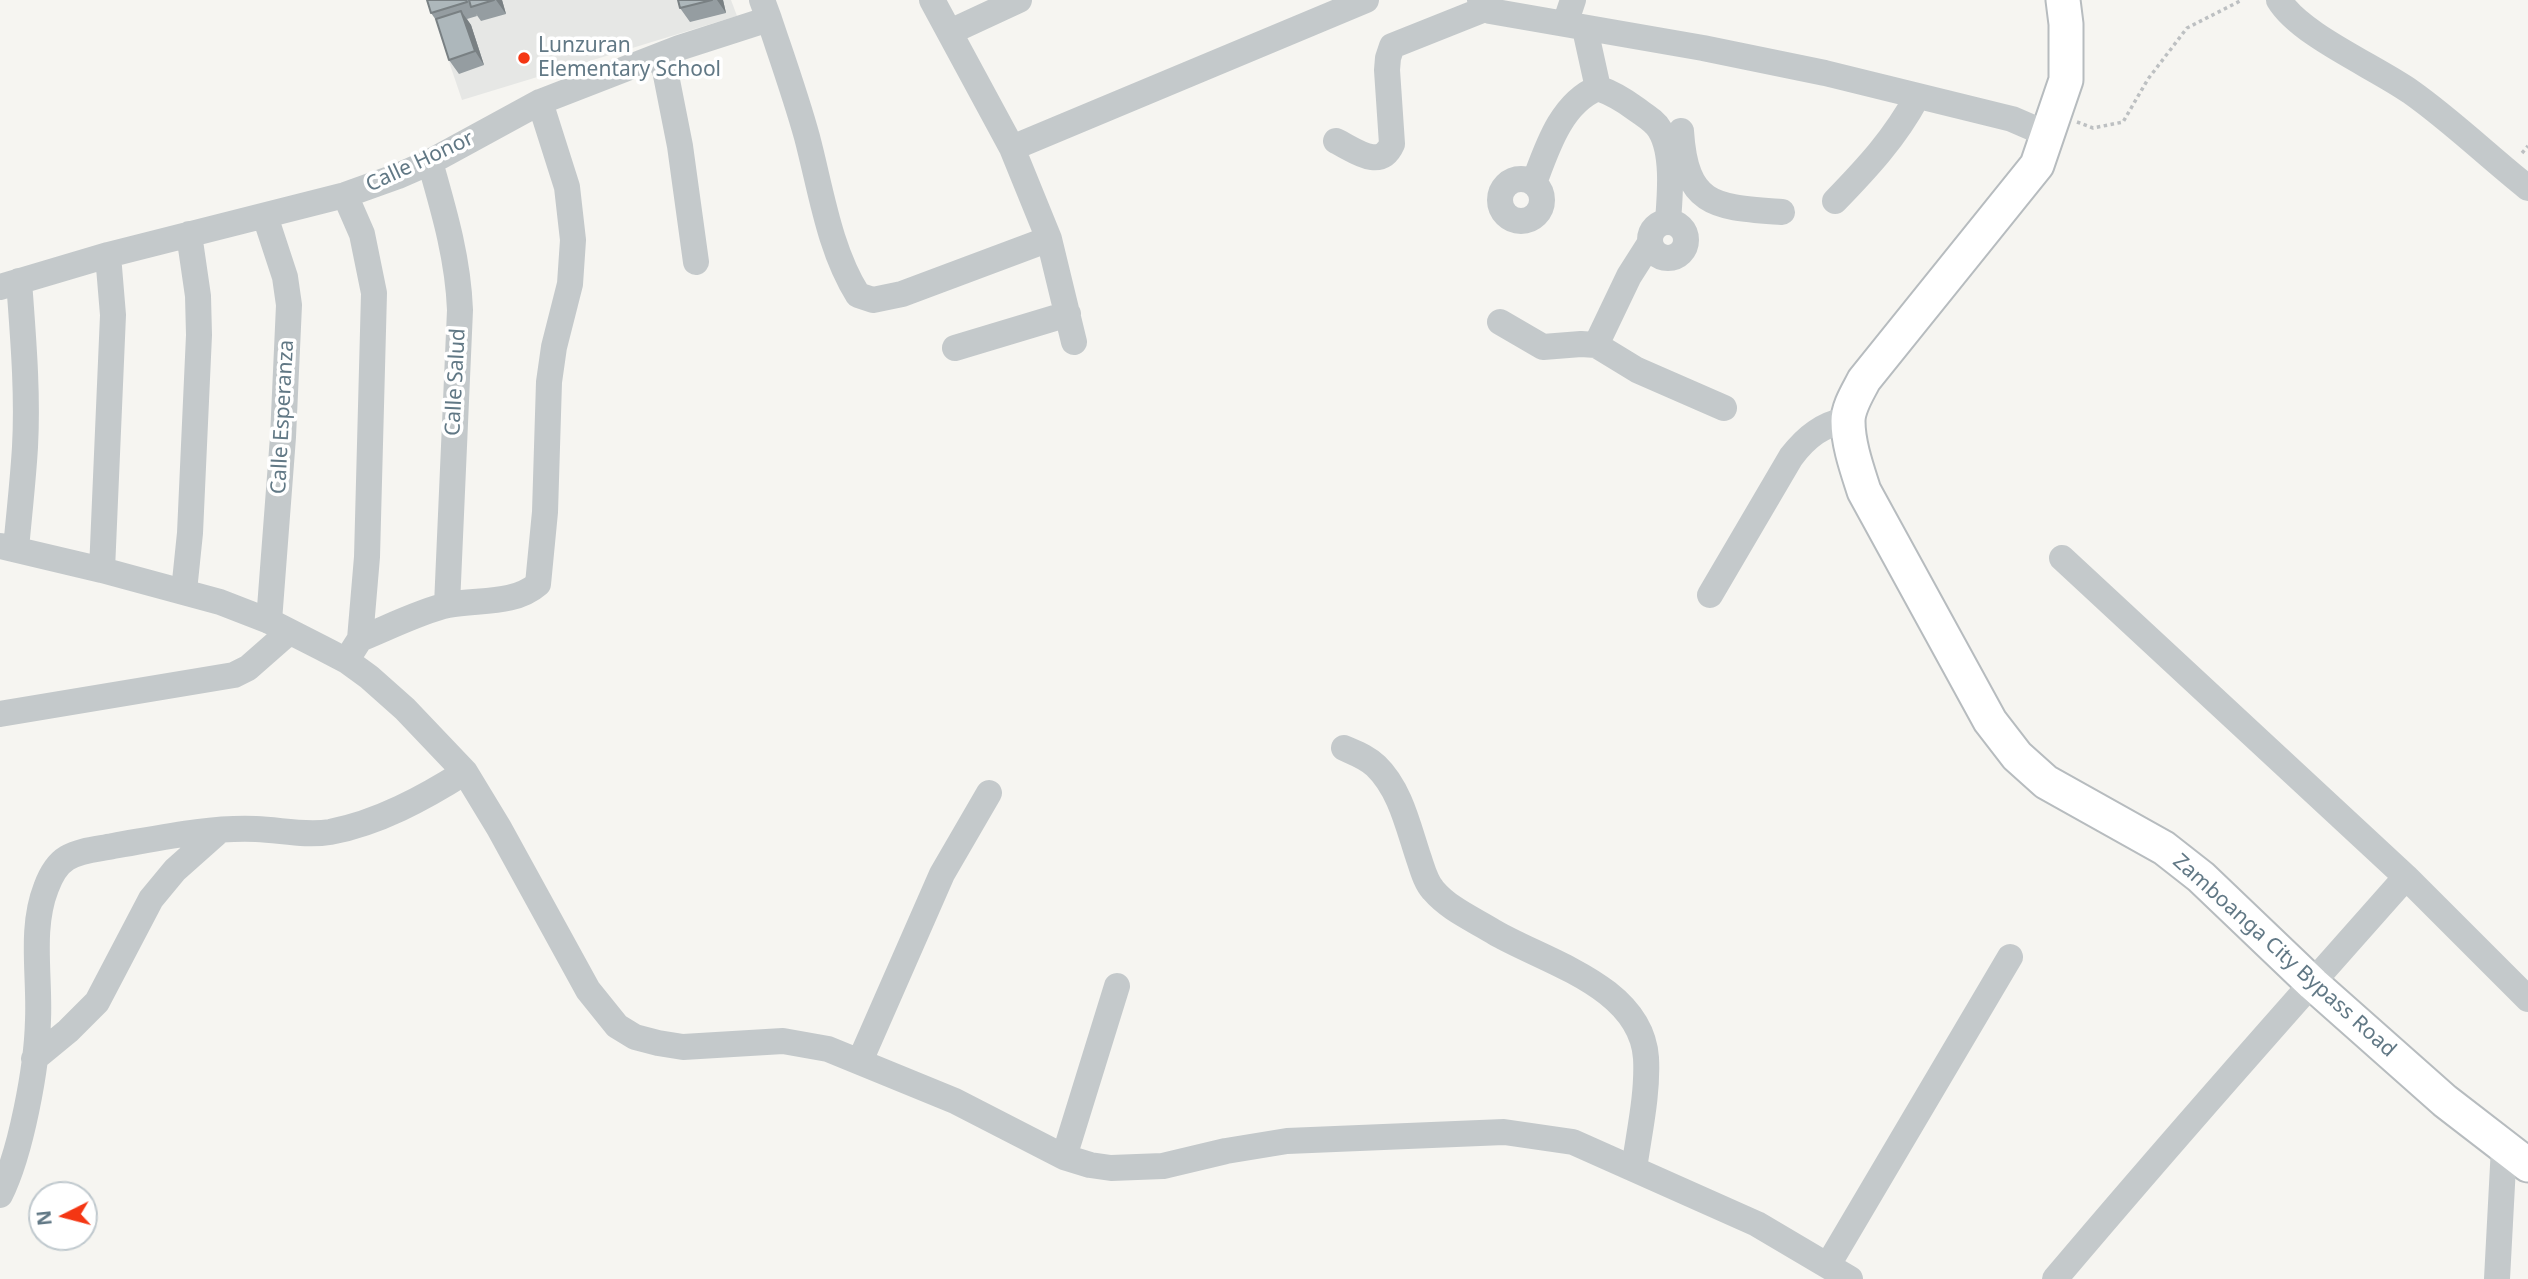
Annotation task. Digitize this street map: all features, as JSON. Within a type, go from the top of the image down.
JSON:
[{"type":"main road","points":[[1848,419],[1864,380],[2037,165],[2066,80],[2063,0]]},
{"type":"main road","name":"Zamboanga City Bypass Road","points":[[1848,419],[1864,491],[1990,721],[2017,756],[2046,782],[2164,848],[2201,877],[2314,984],[2445,1101],[2516,1156]]},
{"type":"street","points":[[932,0],[1012,148],[1049,239],[1074,342]]},
{"type":"street","points":[[950,32],[1018,0]]},
{"type":"street","points":[[1012,148],[1366,0]]},
{"type":"street","points":[[2279,0],[2305,27],[2411,92],[2528,188]]},
{"type":"street","points":[[1336,141],[1372,158],[1381,158],[1387,154],[1392,144],[1387,70],[1392,47],[1482,4],[1574,18],[1825,73],[2012,119],[2052,125]]},
{"type":"street","points":[[766,9],[806,134],[836,247],[849,282],[858,295],[873,300],[902,294],[1049,239]]},
{"type":"street","name":"Calle Honor","points":[[9,284],[107,255],[345,195],[398,176],[430,162],[540,102],[662,55],[766,9]]},
{"type":"street","points":[[1574,18],[1598,88],[1618,97],[1651,120],[1679,130]]},
{"type":"street","points":[[662,55],[680,146],[696,262]]},
{"type":"street","points":[[1534,183],[1550,141],[1576,100],[1598,88]]},
{"type":"street","points":[[1835,201],[1881,153],[1903,123],[1917,97]]},
{"type":"street","points":[[353,650],[447,605],[486,602],[528,593],[538,584],[545,500],[549,382],[554,347],[570,284],[573,240],[567,187],[540,102]]},
{"type":"street","points":[[1679,130],[1694,186],[1706,197],[1727,208],[1782,212]]},
{"type":"street","points":[[1596,345],[1629,276],[1650,243],[1654,227],[1668,221],[1670,185],[1666,148],[1679,130]]},
{"type":"street","name":"Calle Salud","points":[[430,162],[452,238],[460,310],[447,605]]},
{"type":"street","points":[[345,195],[362,234],[374,293],[366,557],[353,650]]},
{"type":"street","name":"Calle Esperanza","points":[[265,216],[285,277],[289,305],[282,437],[279,627]]},
{"type":"street","points":[[184,591],[190,533],[199,335],[198,296],[190,234]]},
{"type":"street","points":[[102,570],[114,315],[107,255]]},
{"type":"street","points":[[9,284],[26,405],[25,447],[8,548],[184,591],[279,627],[353,650],[465,772],[588,990],[617,1026],[635,1037],[683,1047],[783,1041],[828,1049],[955,1101],[1063,1157],[1090,1166],[1130,1169],[1163,1166],[1226,1151],[1287,1141],[1504,1132],[1573,1142],[1758,1224],[1850,1279]]},
{"type":"street","points":[[955,348],[1068,314]]},
{"type":"street","points":[[1500,321],[1543,347],[1596,345],[1637,370],[1724,408]]},
{"type":"street","points":[[1710,594],[1791,457],[1818,429],[1848,419]]},
{"type":"street","points":[[2062,558],[2406,877],[2528,999]]},
{"type":"street","points":[[0,713],[234,675],[248,668],[279,627]]},
{"type":"street","points":[[1344,748],[1365,757],[1386,778],[1401,806],[1430,887],[1440,898],[1457,912],[1511,942],[1542,955],[1603,988],[1628,1013],[1640,1034],[1646,1054],[1634,1169]]},
{"type":"street","points":[[0,1195],[8,1180],[24,1119],[34,1059],[38,1021],[39,911],[55,870],[68,858],[95,849],[220,830],[255,829],[314,834],[333,831],[388,814],[465,772]]},
{"type":"street","points":[[860,1061],[942,874],[989,793]]},
{"type":"street","points":[[34,1059],[97,1002],[151,899],[175,870],[220,830]]},
{"type":"street","points":[[2055,1279],[2241,1062],[2314,984],[2406,877]]},
{"type":"street","points":[[1828,1265],[2010,957]]},
{"type":"street","points":[[1063,1157],[1117,986]]},
{"type":"street","points":[[2497,1279],[2516,1156]]},
{"type":"path","points":[[2052,125],[2093,128],[2123,122],[2148,79],[2187,28],[2242,0]]},
{"type":"shaded area","name":"Lunzuran Elementary School","points":[[428,0],[731,0],[737,16],[462,100]]},
{"type":"building","points":[[427,0],[466,0],[467,2],[431,13]]},
{"type":"building","points":[[469,0],[494,0],[471,7]]},
{"type":"building","points":[[678,0],[712,0],[680,8]]},
{"type":"building","points":[[461,11],[475,51],[449,60],[436,19]]},
{"type":"place","name":"Lunzuran Elementary School","points":[[524,58]]}]
